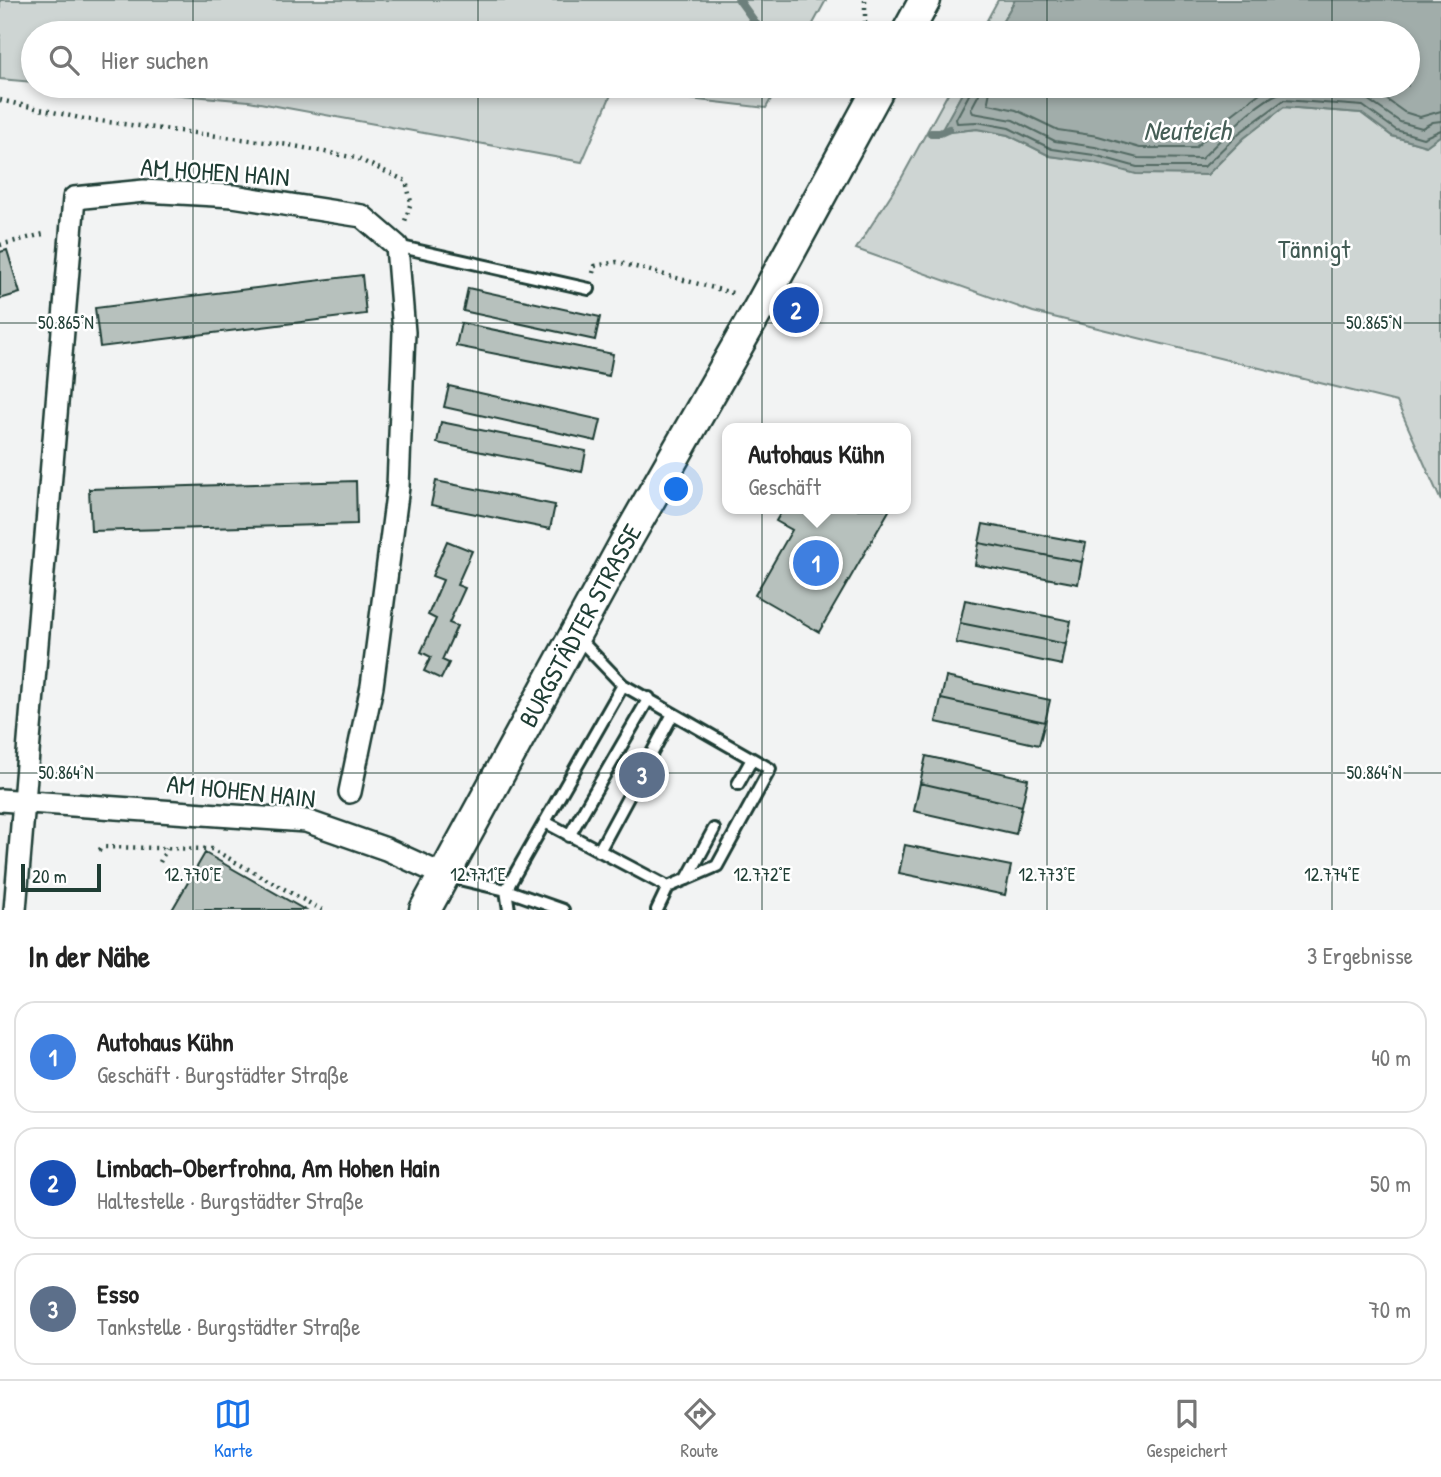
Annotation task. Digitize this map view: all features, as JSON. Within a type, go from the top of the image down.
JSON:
[{"type":"main road","points":[[914,21],[925,0]]},
{"type":"main road","name":"BURGSTÄDTER STRASSE","points":[[425,910],[574,635],[763,301],[873,98]]},
{"type":"street","name":"AM HOHEN HAIN","points":[[15,910],[74,198],[144,191],[233,196],[362,216],[397,246],[404,332],[398,487],[372,686],[350,792]]},
{"type":"street","name":"AM HOHEN HAIN","points":[[0,800],[306,821],[386,849],[443,876]]},
{"type":"lane","points":[[397,246],[589,289]]},
{"type":"lane","points":[[574,635],[623,685],[770,769],[717,866],[668,887],[657,910]]},
{"type":"lane","points":[[509,910],[506,890],[623,685]]},
{"type":"lane","points":[[569,836],[649,698]]},
{"type":"lane","points":[[600,851],[673,713]]},
{"type":"lane","points":[[738,784],[752,758]]},
{"type":"lane","points":[[545,822],[668,887]]},
{"type":"lane","points":[[687,879],[714,829]]},
{"type":"lane","points":[[443,876],[506,890],[563,910]]},
{"type":"path","points":[[865,0],[865,21]]},
{"type":"path","points":[[0,100],[84,119],[289,145],[356,158],[406,181],[411,202],[397,246]]},
{"type":"path","points":[[0,245],[72,227]]},
{"type":"path","points":[[589,289],[596,265],[617,262],[763,301]]},
{"type":"path","points":[[99,850],[104,847],[212,849],[323,910]]},
{"type":"path","points":[[160,862],[167,848]]},
{"type":"green space","points":[[0,0],[826,0],[815,21],[21,21],[21,81],[0,79]]},
{"type":"green space","points":[[998,0],[1015,0],[1003,21],[987,21]]},
{"type":"green space","points":[[215,98],[610,98],[582,162],[249,101]]},
{"type":"green space","points":[[681,98],[771,98],[766,108]]},
{"type":"green space","name":"Tännigt","points":[[945,98],[960,98],[941,133],[977,129],[1008,135],[1050,156],[1207,175],[1244,138],[1284,107],[1361,113],[1392,136],[1426,146],[1441,135],[1441,501],[1397,402],[1033,312],[856,249],[901,179]]},
{"type":"water","name":"Neuteich","points":[[1015,0],[1441,0],[1441,135],[1426,146],[1392,136],[1361,113],[1284,107],[1244,138],[1207,175],[1136,174],[1092,162],[1050,156],[1008,135],[977,129],[940,133],[959,98],[1420,98],[1420,21],[1003,21]]},
{"type":"building","points":[[7,250],[20,293],[0,299],[0,252]]},
{"type":"building","points":[[362,275],[366,314],[100,347],[95,308]]},
{"type":"building","points":[[468,288],[600,317],[595,340],[463,311]]},
{"type":"building","points":[[461,323],[613,354],[609,376],[456,346]]},
{"type":"building","points":[[449,386],[601,420],[596,441],[444,407]]},
{"type":"building","points":[[441,422],[586,451],[582,472],[437,443]]},
{"type":"building","points":[[356,481],[357,524],[91,531],[89,489]]},
{"type":"building","points":[[436,481],[555,505],[550,529],[431,505]]},
{"type":"building","points":[[780,514],[887,514],[819,632],[755,595],[792,530],[776,521]]},
{"type":"building","points":[[983,524],[1086,543],[1082,562],[979,543]]},
{"type":"building","points":[[447,541],[472,551],[457,585],[465,588],[449,623],[457,626],[442,660],[449,663],[441,679],[424,671],[431,657],[421,652],[436,619],[428,615],[443,580],[432,576]]},
{"type":"building","points":[[979,543],[1082,562],[1078,584],[975,565]]},
{"type":"building","points":[[965,600],[1071,621],[1066,644],[960,623]]},
{"type":"building","points":[[960,623],[1066,644],[1062,665],[956,643]]},
{"type":"building","points":[[946,677],[1050,700],[1045,722],[941,699]]},
{"type":"building","points":[[941,699],[1045,722],[1039,745],[936,722]]},
{"type":"building","points":[[926,756],[1028,779],[1022,806],[920,783]]},
{"type":"building","points":[[920,783],[1022,806],[1016,834],[914,811]]},
{"type":"building","points":[[905,845],[1011,866],[1005,895],[899,873]]},
{"type":"building","points":[[205,853],[305,910],[172,910]]},
{"type":"waterway","points":[[739,0],[754,21]]},
{"type":"waterway","points":[[931,133],[949,129]]},
{"type":"place","name":"Limbach-Oberfrohna, Am Hohen Hain","points":[[796,310]]},
{"type":"place","name":"Autohaus Kühn","points":[[816,563]]},
{"type":"place","name":"Esso","points":[[642,775]]}]
